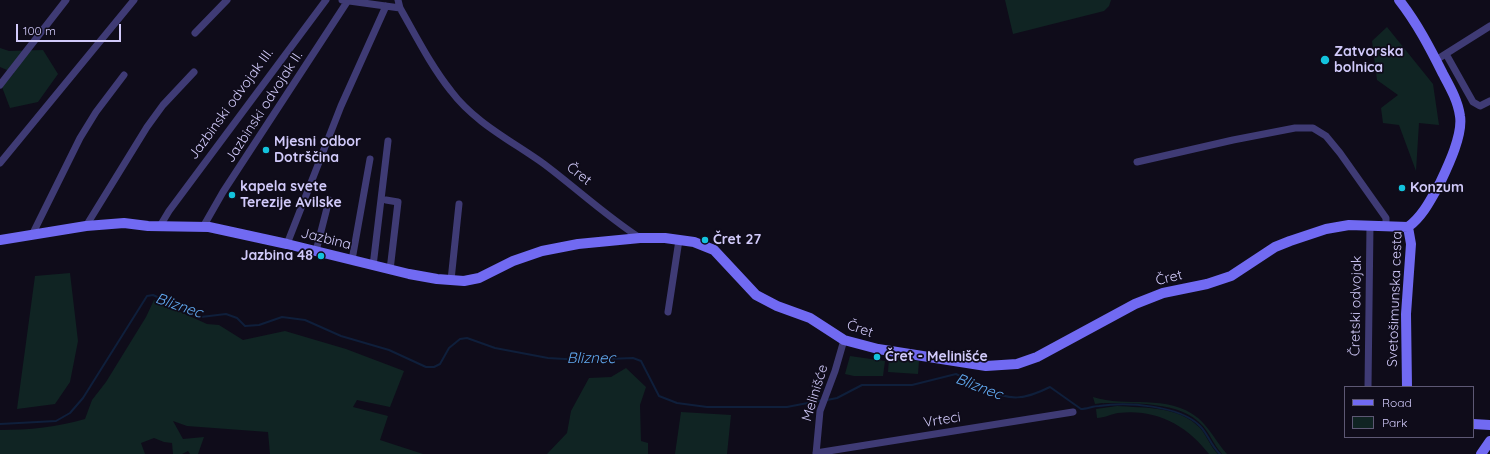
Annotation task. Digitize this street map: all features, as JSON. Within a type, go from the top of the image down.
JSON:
[{"type":"street","points":[[0,85],[66,0]]},
{"type":"street","points":[[0,164],[134,0]]},
{"type":"street","points":[[195,33],[227,0]]},
{"type":"street","name":"Jazbinski odvojak III.","points":[[160,226],[169,211],[237,118],[326,0]]},
{"type":"street","name":"Čret","points":[[398,0],[400,8],[451,91],[492,129],[543,163],[624,228],[640,238],[694,242],[714,250],[756,295],[777,306],[810,318],[844,340],[878,349],[986,366],[1017,364],[1037,357],[1135,304],[1163,293],[1207,284],[1232,276],[1275,247],[1290,241],[1326,229],[1349,225],[1408,227]]},
{"type":"street","name":"Svetošimunska cesta","points":[[1399,0],[1411,15],[1436,60],[1457,104],[1460,116],[1458,136],[1443,175],[1433,196],[1418,218],[1408,227],[1411,244],[1406,314],[1407,386]]},
{"type":"street","points":[[344,1],[400,8]]},
{"type":"street","name":"Jazbinski odvojak II.","points":[[203,227],[223,192],[344,1]]},
{"type":"street","points":[[287,244],[341,106],[386,6]]},
{"type":"street","points":[[1436,60],[1490,26]]},
{"type":"street","points":[[1446,54],[1473,102],[1480,106],[1490,100]]},
{"type":"street","points":[[86,226],[147,127],[163,105],[194,72]]},
{"type":"street","points":[[32,235],[80,138],[96,112],[124,75]]},
{"type":"street","name":"Svetošimunska cesta","points":[[1137,162],[1241,138],[1295,128],[1313,128],[1326,136],[1340,153],[1386,218],[1386,226]]},
{"type":"street","points":[[373,266],[388,141]]},
{"type":"street","points":[[352,260],[370,159]]},
{"type":"street","points":[[316,251],[329,200]]},
{"type":"street","points":[[386,200],[398,202],[390,270]]},
{"type":"street","points":[[451,280],[459,204]]},
{"type":"street","name":"Jazbina","points":[[0,240],[86,226],[124,223],[160,226],[209,227],[287,244],[390,270],[437,279],[464,281],[479,278],[513,262],[542,251],[578,244],[640,238]]},
{"type":"street","name":"Čretski odvojak","points":[[1368,386],[1370,225]]},
{"type":"street","points":[[668,312],[679,240]]},
{"type":"street","name":"Melinišće","points":[[816,454],[820,411],[825,394],[835,371],[844,340]]},
{"type":"street","name":"Vrteci","points":[[816,454],[1072,412]]},
{"type":"street","points":[[1474,424],[1490,424]]},
{"type":"street","points":[[1482,454],[1490,441]]},
{"type":"green space","points":[[1005,0],[1111,0],[1109,6],[1104,11],[1013,34]]},
{"type":"green space","points":[[1387,27],[1433,84],[1439,125],[1419,123],[1416,171],[1399,125],[1383,123],[1381,108],[1398,95],[1377,80],[1372,41]]},
{"type":"green space","points":[[0,48],[9,51],[43,50],[58,74],[38,102],[10,108],[2,87],[14,73],[0,67]]},
{"type":"green space","points":[[70,273],[78,341],[70,382],[55,404],[17,409],[35,276]]},
{"type":"green space","points":[[154,300],[207,324],[219,325],[243,340],[285,331],[346,349],[404,371],[390,407],[357,400],[353,407],[388,416],[380,440],[423,454],[270,454],[268,432],[187,426],[173,421],[183,439],[204,437],[198,454],[190,454],[188,451],[182,454],[173,454],[172,443],[154,438],[141,443],[145,454],[0,454],[0,430],[43,428],[85,419],[92,400],[106,382],[146,317]]},
{"type":"green space","points":[[850,356],[885,361],[883,376],[854,376],[845,374]]},
{"type":"green space","points":[[889,359],[919,361],[918,374],[888,372]]},
{"type":"green space","points":[[626,368],[646,387],[640,405],[641,441],[648,443],[648,454],[547,454],[567,433],[571,411],[589,378],[611,377]]},
{"type":"green space","points":[[1093,397],[1106,400],[1160,403],[1186,410],[1202,422],[1227,454],[1222,454],[1203,426],[1182,412],[1156,405],[1095,404]]},
{"type":"green space","points":[[1117,406],[1150,408],[1172,412],[1182,416],[1192,421],[1200,428],[1218,454],[1209,454],[1191,435],[1180,427],[1157,416],[1132,412],[1118,413],[1097,418],[1096,409]]},
{"type":"green space","points":[[681,412],[731,415],[727,454],[675,454]]},
{"type":"waterway","name":"Bliznec","points":[[0,424],[56,421],[70,413],[83,398],[147,296],[153,295],[201,317],[226,314],[237,318],[245,326],[259,325],[282,317],[305,320],[341,336],[389,350],[426,367],[434,367],[440,364],[449,348],[460,339],[467,338],[495,348],[548,358],[582,360],[633,358],[641,361],[659,396],[677,403],[707,407],[787,407],[823,400]]},
{"type":"waterway","name":"Bliznec","points":[[827,400],[837,398],[862,385],[912,385],[956,374],[984,389],[1002,396],[1025,397],[1050,387],[1081,409],[1124,404],[1166,409],[1179,413],[1191,419],[1200,426],[1220,454]]},
{"type":"place","name":"Zatvorska bolnica","points":[[1325,60]]},
{"type":"place","name":"Mjesni odbor Dotrščina","points":[[266,150]]},
{"type":"place","name":"Konzum","points":[[1402,188]]},
{"type":"place","name":"kapela svete Terezije Avilske","points":[[232,195]]},
{"type":"place","name":"Čret 27","points":[[705,240]]},
{"type":"place","name":"Jazbina 48","points":[[321,256]]},
{"type":"place","name":"Čret - Melinišće","points":[[877,357]]}]
